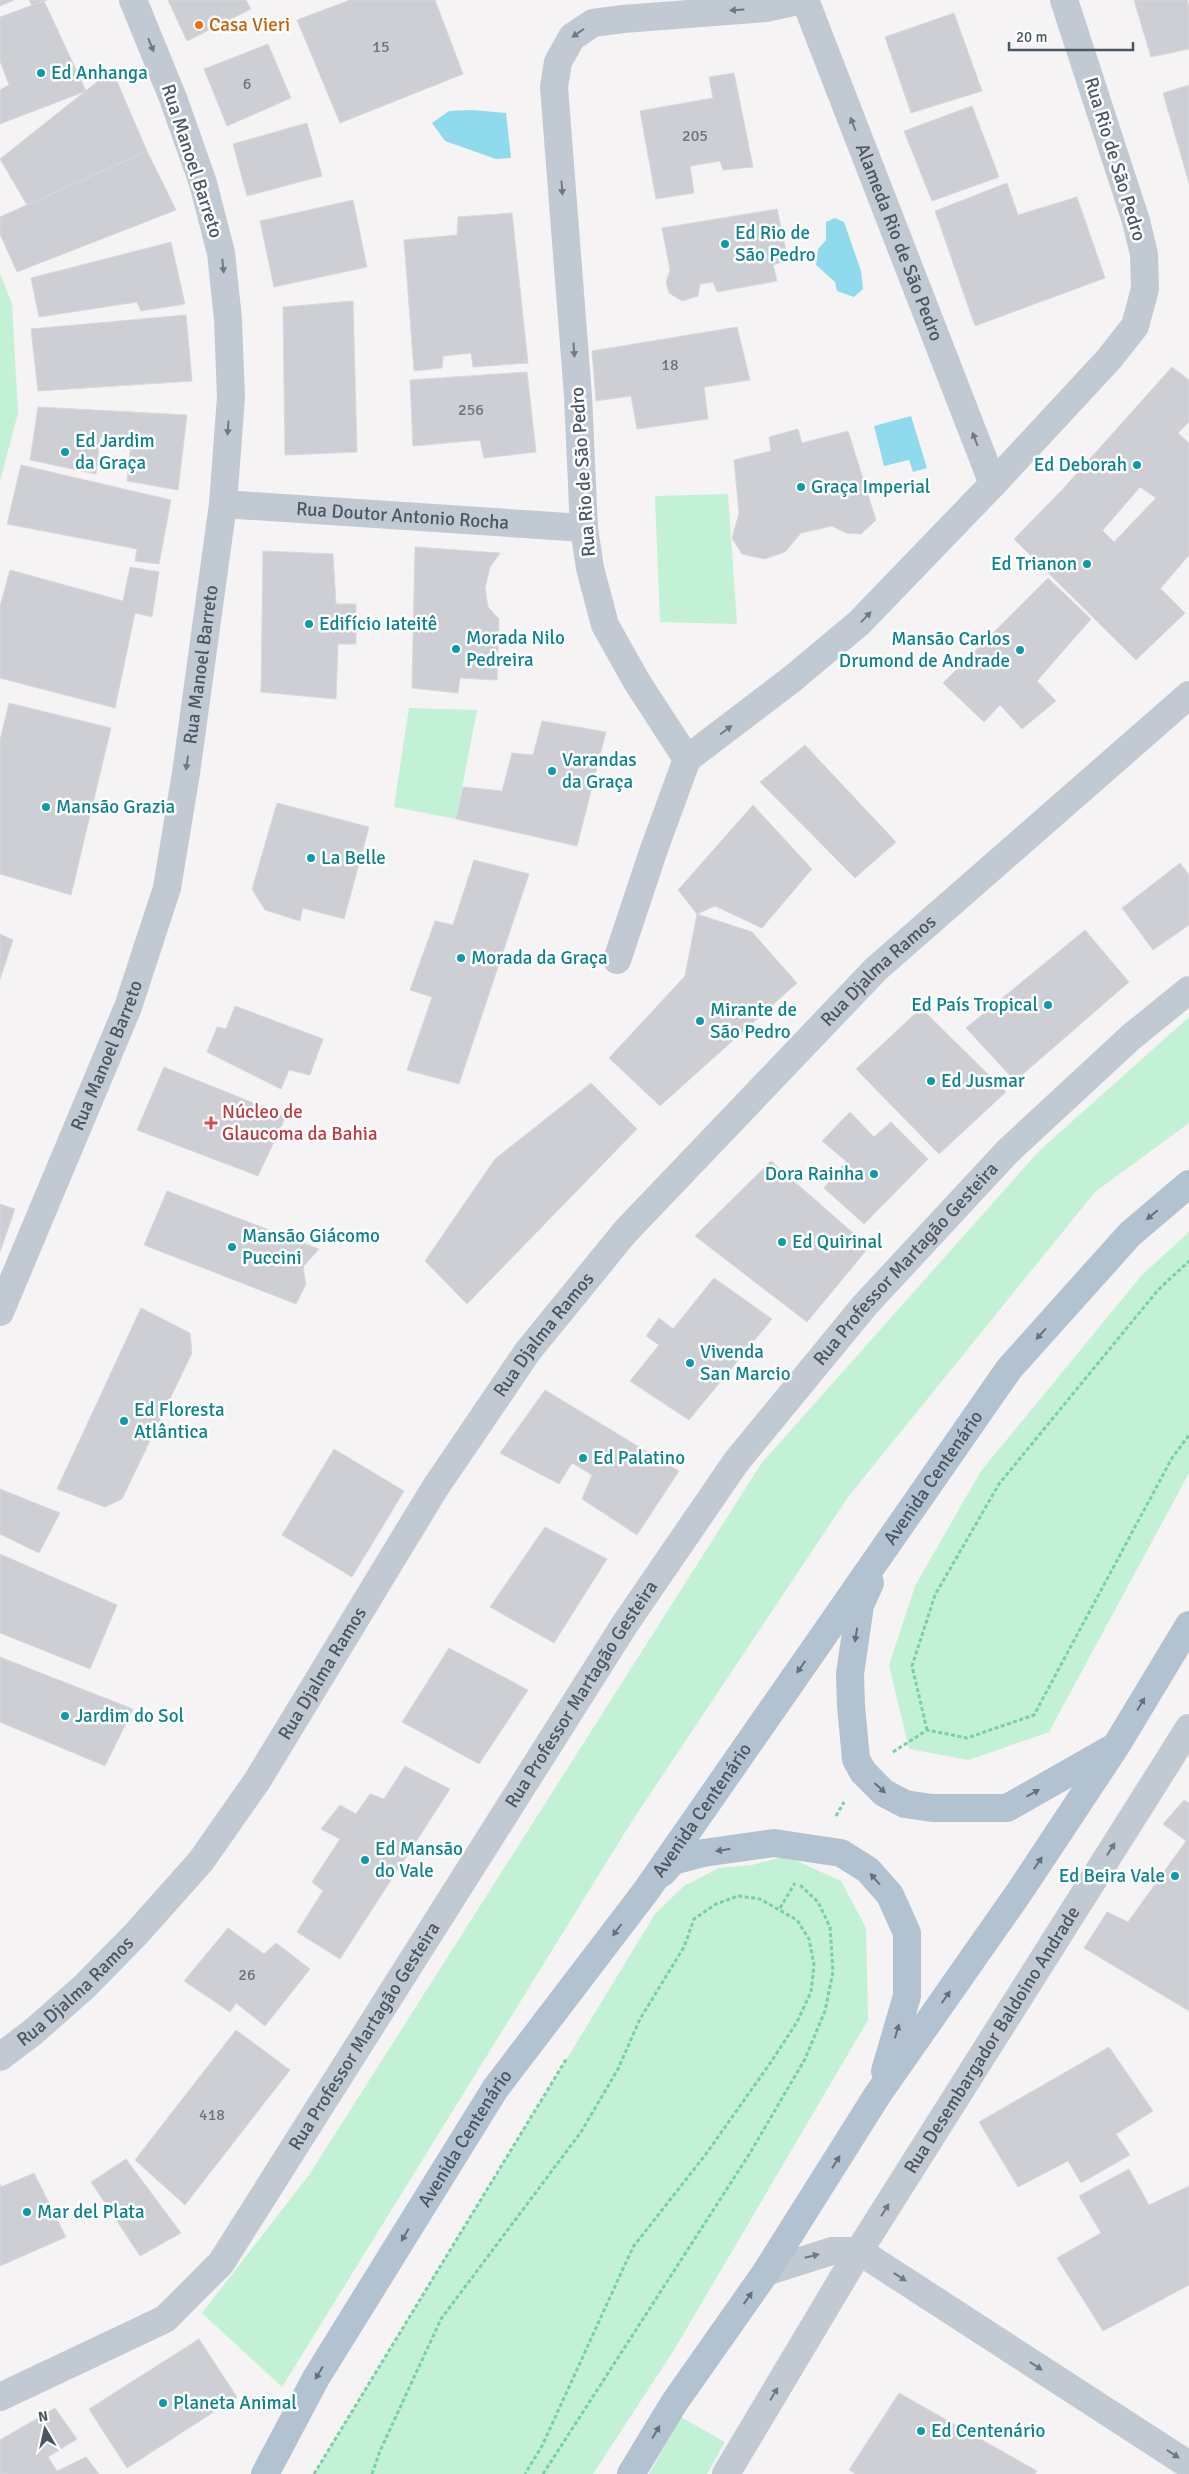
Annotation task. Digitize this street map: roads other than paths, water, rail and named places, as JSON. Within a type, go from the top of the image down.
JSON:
[{"type":"main road","name":"Avenida Centenário","points":[[270,2466],[316,2378],[495,2089],[646,1891],[1009,1369],[1130,1234],[1189,1184]]},
{"type":"main road","points":[[898,1526],[860,1605],[850,1674],[850,1706],[856,1760],[863,1772],[884,1793],[905,1804],[932,1808],[1007,1808],[1116,1746]]},
{"type":"main road","points":[[631,2474],[674,2403],[766,2272],[878,2094],[1020,1891],[1116,1746],[1189,1625]]},
{"type":"main road","points":[[646,1891],[673,1861],[703,1853],[774,1843],[840,1853],[868,1870],[890,1895],[907,1933],[907,1996],[878,2094]]},
{"type":"street","name":"Rua Manoel Barreto","points":[[0,1312],[128,1007],[167,888],[186,773],[222,504],[231,397],[228,319],[222,253],[203,183],[176,108],[133,0]]},
{"type":"street","name":"Alameda Rio de São Pedro","points":[[804,0],[993,484]]},
{"type":"street","name":"Rua Rio de São Pedro","points":[[804,0],[766,8],[623,18],[593,23],[572,37],[558,62],[554,87],[578,396],[584,528],[590,568],[605,625],[637,682],[687,759],[792,679],[859,623],[993,484],[1108,359],[1135,326],[1145,289],[1144,254],[1136,221],[1064,0]]},
{"type":"street","name":"Rua Doutor Antonio Rocha","points":[[222,504],[584,528]]},
{"type":"street","name":"Rua Djalma Ramos","points":[[0,2057],[33,2032],[84,1987],[136,1934],[201,1861],[257,1781],[441,1480],[528,1352],[625,1232],[876,969],[1189,695]]},
{"type":"street","points":[[617,960],[653,852],[687,759]]},
{"type":"street","name":"Rua Professor Martagão Gesteira","points":[[0,2397],[165,2319],[221,2263],[625,1624],[736,1462],[865,1305],[1008,1151],[1131,1037],[1189,990]]},
{"type":"street","name":"Rua Desembargador Baldoino Andrade","points":[[726,2474],[859,2251],[1189,1728]]},
{"type":"street","points":[[766,2272],[832,2251],[859,2251],[1189,2465]]},
{"type":"street","points":[[249,2474],[270,2466]]},
{"type":"water","points":[[473,110],[506,113],[511,158],[496,159],[445,141],[432,123],[449,111]]},
{"type":"water","points":[[835,218],[844,222],[861,271],[863,289],[854,297],[837,291],[835,282],[816,265],[818,249],[826,240],[826,222]]},
{"type":"water","points":[[911,416],[927,468],[913,472],[909,460],[884,466],[874,426]]},
{"type":"place","name":"Casa Vieri","points":[[199,25]]},
{"type":"place","name":"Ed Anhanga","points":[[41,73]]},
{"type":"place","name":"Ed Rio de São Pedro","points":[[725,244]]},
{"type":"place","name":"Ed Jardim da Graça","points":[[65,452]]},
{"type":"place","name":"Ed Deborah","points":[[1137,465]]},
{"type":"place","name":"Graça Imperial","points":[[801,487]]},
{"type":"place","name":"Ed Trianon","points":[[1087,564]]},
{"type":"place","name":"Edifício Iateitê","points":[[309,624]]},
{"type":"place","name":"Morada Nilo Pedreira","points":[[456,649]]},
{"type":"place","name":"Mansão Carlos Drumond de Andrade","points":[[1020,650]]},
{"type":"place","name":"Varandas da Graça","points":[[552,771]]},
{"type":"place","name":"Mansão Grazia","points":[[46,807]]},
{"type":"place","name":"La Belle","points":[[311,858]]},
{"type":"place","name":"Morada da Graça","points":[[461,958]]},
{"type":"place","name":"Ed País Tropical","points":[[1048,1005]]},
{"type":"place","name":"Mirante de São Pedro","points":[[700,1021]]},
{"type":"place","name":"Ed Jusmar","points":[[931,1081]]},
{"type":"place","name":"Núcleo de Glaucoma da Bahia","points":[[211,1123]]},
{"type":"place","name":"Dora Rainha","points":[[874,1174]]},
{"type":"place","name":"Ed Quirinal","points":[[782,1242]]},
{"type":"place","name":"Mansão Giácomo Puccini","points":[[232,1247]]},
{"type":"place","name":"Vivenda San Marcio","points":[[690,1363]]},
{"type":"place","name":"Ed Floresta Atlântica","points":[[124,1421]]},
{"type":"place","name":"Ed Palatino","points":[[583,1458]]},
{"type":"place","name":"Jardim do Sol","points":[[65,1716]]},
{"type":"place","name":"Ed Mansão do Vale","points":[[365,1860]]},
{"type":"place","name":"Ed Beira Vale","points":[[1175,1876]]},
{"type":"place","name":"Mar del Plata","points":[[27,2212]]},
{"type":"place","name":"Planeta Animal","points":[[163,2403]]},
{"type":"place","name":"Ed Centenário","points":[[921,2431]]}]
